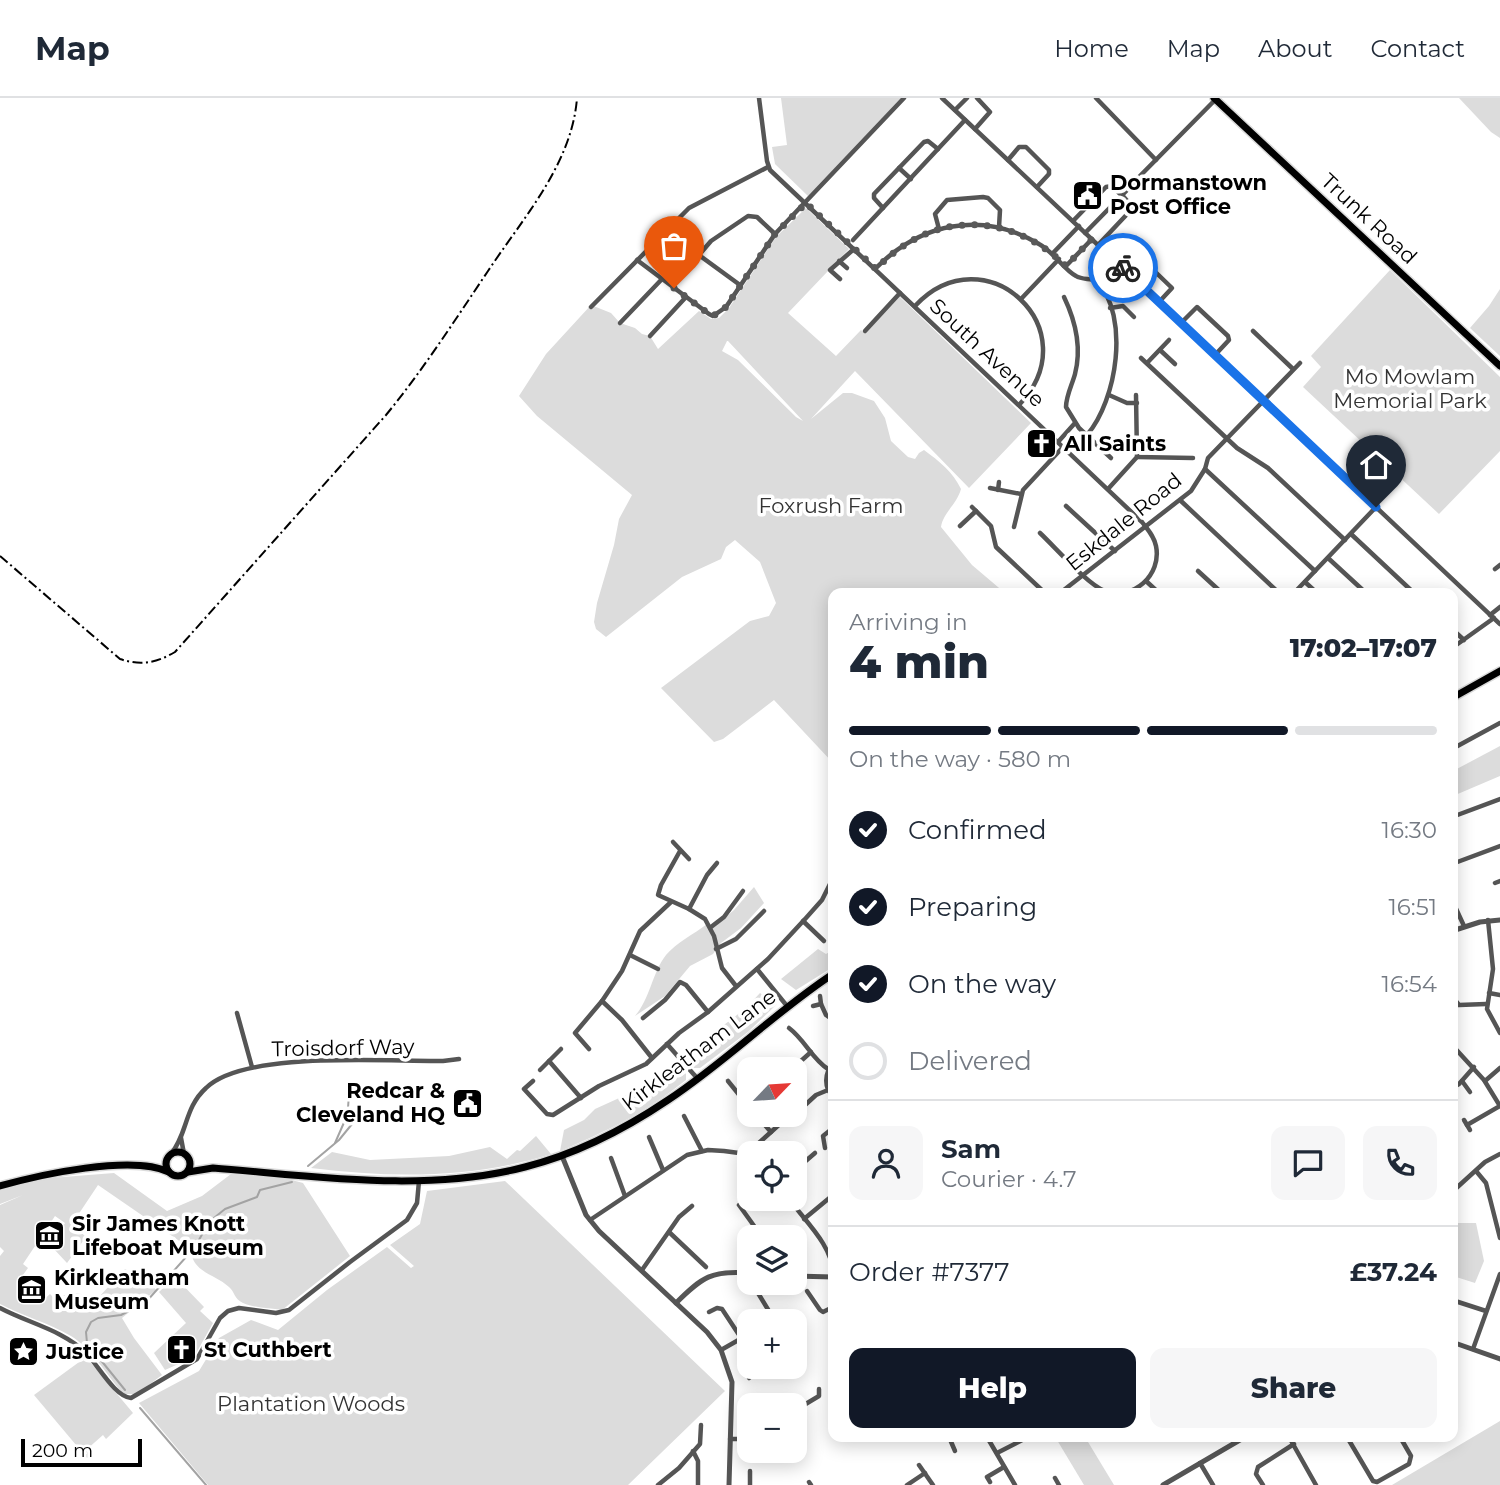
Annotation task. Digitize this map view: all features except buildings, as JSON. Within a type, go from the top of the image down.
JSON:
[{"type":"main road","name":"Trunk Road","points":[[1214,99],[1500,366]]},
{"type":"main road","points":[[1458,695],[1500,671]]},
{"type":"main road","name":"Kirkleatham Lane","points":[[188,1172],[213,1168],[419,1181],[474,1177],[562,1156],[635,1121],[697,1078],[787,1006],[828,977]]},
{"type":"main road","points":[[0,1185],[67,1171],[145,1166],[178,1177],[188,1172],[191,1164],[186,1155],[178,1152],[145,1166]]},
{"type":"main road","name":"Kirkleatham Lane","points":[[186,1155],[213,1168]]},
{"type":"main road","points":[[169,1172],[166,1164],[170,1156]]},
{"type":"street","points":[[591,307],[692,206],[768,167],[759,98]]},
{"type":"street","points":[[637,260],[713,316],[726,307],[775,234],[904,98]]},
{"type":"street","points":[[942,98],[1500,624]]},
{"type":"street","points":[[955,110],[967,98]]},
{"type":"street","points":[[975,130],[990,112],[977,98]]},
{"type":"street","points":[[1096,98],[1156,160]]},
{"type":"street","points":[[1085,233],[1214,99]]},
{"type":"street","points":[[853,240],[965,120]]},
{"type":"street","points":[[883,208],[874,196],[899,168],[925,141],[938,149]]},
{"type":"street","points":[[1008,160],[1019,148],[1026,147],[1049,170],[1049,174],[1037,187]]},
{"type":"street","name":"South Avenue","points":[[768,167],[1146,527]]},
{"type":"street","points":[[899,168],[911,178]]},
{"type":"street","points":[[1073,220],[1106,187],[1112,186],[1122,195],[1130,204],[1131,211],[1098,245]]},
{"type":"street","points":[[939,229],[935,214],[947,200],[983,197],[988,198],[1000,210],[999,227]]},
{"type":"street","points":[[699,255],[710,241],[746,216],[757,217],[775,234]]},
{"type":"street","points":[[876,269],[910,240],[939,229],[968,224],[999,227],[1025,236],[1053,253],[1076,277],[1091,278],[1099,283],[1110,308],[1116,348],[1114,374],[1098,421],[1087,435]]},
{"type":"street","points":[[1053,253],[1079,226]]},
{"type":"street","points":[[666,231],[740,285]]},
{"type":"street","points":[[1066,266],[1092,239]]},
{"type":"street","points":[[840,279],[830,270],[854,249]]},
{"type":"street","points":[[1021,299],[1059,259]]},
{"type":"street","points":[[839,261],[847,268]]},
{"type":"street","points":[[1130,275],[1146,261],[1172,288],[1159,302]]},
{"type":"street","points":[[620,323],[663,279]]},
{"type":"street","points":[[915,306],[936,288],[965,279],[996,284],[1021,299],[1036,319],[1043,354],[1037,380],[1018,405]]},
{"type":"street","points":[[865,331],[901,293]]},
{"type":"street","points":[[650,336],[686,297]]},
{"type":"street","points":[[1064,298],[1076,330],[1078,352],[1074,377],[1065,402],[1067,410],[1075,423],[1107,450],[1111,458]]},
{"type":"street","points":[[1110,308],[1122,306],[1134,317]]},
{"type":"street","points":[[1181,323],[1197,307],[1228,336],[1229,340],[1215,355]]},
{"type":"street","points":[[1253,331],[1294,369]]},
{"type":"street","points":[[1147,363],[1169,340]]},
{"type":"street","points":[[1160,350],[1175,364]]},
{"type":"street","points":[[1141,358],[1227,439],[1268,468],[1345,540]]},
{"type":"street","name":"Eskdale Road","points":[[1067,588],[1181,501],[1195,487],[1208,460],[1300,363]]},
{"type":"street","points":[[1109,395],[1136,403]]},
{"type":"street","points":[[1108,489],[1137,457],[1136,395]]},
{"type":"street","points":[[1058,442],[1075,423]]},
{"type":"street","points":[[1014,527],[1021,494],[1063,447]]},
{"type":"street","points":[[1137,457],[1193,458]]},
{"type":"street","points":[[1205,469],[1315,571]]},
{"type":"street","points":[[998,490],[999,482]]},
{"type":"street","points":[[990,488],[1021,494]]},
{"type":"street","points":[[1181,501],[1274,588]]},
{"type":"street","points":[[1066,506],[1115,551]]},
{"type":"street","points":[[1299,588],[1376,507]]},
{"type":"street","points":[[960,526],[974,509],[991,526],[996,545],[1040,588]]},
{"type":"street","points":[[1016,518],[1023,520]]},
{"type":"street","points":[[1136,588],[1146,581],[1154,567],[1157,553],[1154,539],[1146,527]]},
{"type":"street","points":[[1040,533],[1099,588]]},
{"type":"street","points":[[1350,534],[1409,588]]},
{"type":"street","points":[[989,547],[996,545]]},
{"type":"street","points":[[1328,558],[1361,588]]},
{"type":"street","points":[[1198,571],[1217,588]]},
{"type":"street","points":[[1146,581],[1154,588]]},
{"type":"street","points":[[1305,582],[1312,588]]},
{"type":"street","points":[[1458,644],[1500,607]]},
{"type":"street","points":[[1458,634],[1464,640]]},
{"type":"street","points":[[1458,747],[1500,723]]},
{"type":"street","points":[[1458,815],[1500,799]]},
{"type":"street","points":[[673,842],[689,859]]},
{"type":"street","points":[[1458,862],[1500,846]]},
{"type":"street","points":[[680,851],[658,895],[705,919],[711,927],[725,974],[736,986]]},
{"type":"street","points":[[689,909],[707,875],[717,863]]},
{"type":"street","points":[[533,1081],[524,1089],[549,1115],[558,1113],[599,1086],[633,1071],[708,1012],[757,968],[822,900],[828,888]]},
{"type":"street","points":[[711,927],[724,917],[743,891]]},
{"type":"street","points":[[589,1049],[575,1033],[602,1001],[630,955],[640,931],[671,902]]},
{"type":"street","points":[[716,949],[736,939],[764,911]]},
{"type":"street","points":[[1458,913],[1464,926]]},
{"type":"street","points":[[1488,920],[1493,955],[1486,1004],[1488,1015],[1500,1033]]},
{"type":"street","points":[[1458,928],[1488,920],[1500,920]]},
{"type":"street","points":[[803,921],[824,941]]},
{"type":"street","points":[[630,955],[658,969]]},
{"type":"street","points":[[757,968],[787,1006]]},
{"type":"street","points":[[643,1018],[665,1000],[680,982],[686,985],[708,1012]]},
{"type":"street","points":[[1489,993],[1500,995]]},
{"type":"street","points":[[820,996],[828,1016]]},
{"type":"street","points":[[602,1001],[627,1026],[652,1058]]},
{"type":"street","points":[[1458,1003],[1486,1004]]},
{"type":"street","points":[[813,1006],[821,1004]]},
{"type":"street","points":[[237,1013],[252,1067]]},
{"type":"street","points":[[789,1028],[806,1043],[818,1063],[828,1066]]},
{"type":"street","points":[[667,1044],[697,1078]]},
{"type":"street","points":[[540,1070],[561,1049]]},
{"type":"street","points":[[1458,1051],[1485,1082],[1500,1106],[1467,1125]]},
{"type":"street","points":[[805,1057],[811,1052]]},
{"type":"street","name":"Troisdorf Way","points":[[170,1156],[181,1137],[190,1109],[204,1089],[222,1076],[252,1067],[281,1063],[459,1059]]},
{"type":"street","points":[[549,1061],[582,1098]]},
{"type":"street","points":[[1458,1084],[1474,1068]]},
{"type":"street","points":[[1485,1082],[1500,1068]]},
{"type":"street","points":[[728,1081],[737,1092]]},
{"type":"street","points":[[1462,1081],[1470,1092]]},
{"type":"street","points":[[807,1103],[816,1095],[828,1090]]},
{"type":"street","points":[[686,1117],[702,1151]]},
{"type":"street","points":[[767,1127],[771,1132]]},
{"type":"street","points":[[761,1141],[777,1127]]},
{"type":"street","points":[[823,1136],[828,1132]]},
{"type":"street","points":[[817,1134],[823,1136]]},
{"type":"street","points":[[823,1136],[825,1147]]},
{"type":"street","points":[[181,1137],[186,1155]]},
{"type":"street","points":[[651,1138],[663,1170]]},
{"type":"street","points":[[590,1220],[687,1155],[702,1151],[724,1151],[737,1155]]},
{"type":"street","points":[[1458,1187],[1485,1162],[1500,1154]]},
{"type":"street","points":[[562,1156],[574,1190],[590,1220],[707,1332],[721,1350],[733,1386],[729,1485]]},
{"type":"street","points":[[807,1161],[813,1157]]},
{"type":"street","points":[[614,1161],[625,1196]]},
{"type":"street","points":[[1476,1171],[1486,1183],[1500,1238]]},
{"type":"street","points":[[0,1308],[71,1340],[88,1354],[121,1394],[131,1398],[197,1359],[215,1325],[228,1311],[244,1307],[276,1313],[289,1310],[405,1223],[415,1208],[419,1181]]},
{"type":"street","points":[[804,1220],[828,1199]]},
{"type":"street","points":[[642,1269],[679,1217],[692,1206]]},
{"type":"street","points":[[798,1211],[828,1253]]},
{"type":"street","points":[[669,1231],[706,1267]]},
{"type":"street","points":[[676,1303],[696,1283],[711,1274],[737,1272]]},
{"type":"street","points":[[1473,1349],[1500,1274]]},
{"type":"street","points":[[807,1276],[828,1276]]},
{"type":"street","points":[[807,1291],[820,1310],[823,1312],[828,1310]]},
{"type":"street","points":[[1458,1302],[1486,1311]]},
{"type":"street","points":[[709,1312],[722,1309],[737,1331]]},
{"type":"street","points":[[721,1350],[737,1341]]},
{"type":"street","points":[[1458,1344],[1500,1359]]},
{"type":"street","points":[[807,1403],[819,1396],[819,1390]]},
{"type":"street","points":[[658,1485],[678,1468],[701,1441],[701,1425]]},
{"type":"street","points":[[730,1439],[737,1439]]},
{"type":"street","points":[[951,1442],[955,1451]]},
{"type":"street","points":[[990,1442],[1015,1485]]},
{"type":"street","points":[[997,1453],[1018,1442]]},
{"type":"street","points":[[1163,1485],[1236,1442]]},
{"type":"street","points":[[1350,1442],[1373,1481],[1377,1482],[1409,1464],[1411,1456],[1404,1442]]},
{"type":"street","points":[[1263,1485],[1256,1474],[1258,1467],[1294,1444],[1316,1485]]},
{"type":"street","points":[[693,1451],[698,1461],[698,1485]]},
{"type":"street","points":[[1200,1463],[1213,1485]]},
{"type":"street","points":[[919,1465],[933,1485]]},
{"type":"street","points":[[990,1482],[987,1477],[1004,1467]]},
{"type":"street","points":[[750,1471],[750,1485]]},
{"type":"street","points":[[907,1485],[925,1473]]},
{"type":"street","points":[[1055,1478],[1059,1485]]},
{"type":"green space","points":[[781,98],[901,98],[808,196],[775,164],[772,147],[787,145]]},
{"type":"green space","points":[[1459,98],[1500,98],[1500,138],[1491,132]]},
{"type":"green space","name":"Foxrush Farm","points":[[806,208],[849,249],[788,313],[836,356],[861,330],[865,334],[899,296],[1031,423],[969,488],[855,371],[811,419],[843,393],[852,393],[874,401],[885,418],[891,441],[908,457],[915,459],[924,450],[954,477],[961,489],[941,527],[972,565],[999,588],[828,588],[828,758],[774,700],[723,739],[714,742],[661,688],[750,621],[769,616],[776,603],[760,562],[735,540],[726,547],[721,559],[682,577],[606,637],[596,629],[594,622],[597,603],[619,519],[632,495],[537,416],[519,396],[546,354],[591,305],[611,313],[620,323],[650,336],[658,349],[699,311],[711,319],[719,318],[729,308],[776,237]],"holes":[[[727,341],[803,421],[738,360],[722,351]]]},
{"type":"green space","name":"Mo Mowlam Memorial Park","points":[[1390,270],[1500,377],[1500,451],[1439,514],[1303,387],[1321,367],[1311,356]]},
{"type":"green space","points":[[1500,289],[1500,356],[1470,328]]},
{"type":"green space","points":[[1500,746],[1500,776],[1458,794],[1458,768]]},
{"type":"green space","points":[[754,887],[764,903],[741,928],[721,943],[713,954],[690,966],[665,996],[635,1016],[666,955],[707,924],[711,930],[734,910]]},
{"type":"green space","points":[[818,949],[828,953],[828,970],[796,990],[781,979]]},
{"type":"green space","points":[[760,993],[767,998],[772,995],[777,1004],[748,1032],[700,1068],[694,1068],[685,1059],[694,1048],[746,1008]]},
{"type":"green space","points":[[676,1066],[682,1066],[686,1080],[656,1102],[626,1120],[560,1151],[564,1130],[584,1120],[595,1109],[650,1084]]},
{"type":"green space","points":[[536,1136],[551,1154],[492,1168],[402,1175],[311,1168],[332,1152],[370,1160],[449,1156],[490,1147],[507,1159]]},
{"type":"green space","points":[[114,1173],[167,1211],[202,1196],[231,1174],[284,1178],[303,1183],[350,1256],[282,1310],[248,1305],[238,1300],[231,1289],[199,1268],[192,1257],[191,1249],[98,1185],[72,1224],[86,1237],[67,1263],[52,1247],[65,1223],[55,1216],[23,1264],[28,1268],[17,1283],[39,1304],[50,1294],[56,1300],[71,1293],[98,1298],[125,1269],[153,1286],[156,1290],[122,1318],[162,1375],[137,1394],[123,1394],[79,1341],[0,1304],[0,1256],[4,1251],[0,1247],[0,1205],[23,1195],[0,1204],[0,1189],[38,1179]]},
{"type":"green space","name":"Plantation Woods","points":[[505,1181],[725,1391],[628,1485],[208,1485],[139,1403],[199,1371],[219,1338],[251,1320],[278,1330],[327,1290],[387,1247],[411,1268],[414,1266],[390,1245],[420,1224],[427,1191]]},
{"type":"green space","points":[[1458,1223],[1476,1223],[1484,1261],[1475,1283],[1458,1278]]},
{"type":"green space","points":[[175,1277],[204,1307],[200,1311],[213,1323],[194,1357],[165,1370],[154,1353],[186,1323],[159,1292]]},
{"type":"green space","points":[[86,1357],[133,1413],[106,1439],[103,1435],[86,1450],[90,1456],[87,1458],[34,1395]]},
{"type":"green space","points":[[1500,1421],[1500,1485],[1392,1485]]},
{"type":"green space","points":[[1058,1442],[1088,1442],[1114,1485],[1084,1485]]},
{"type":"waterway","points":[[348,1108],[349,1094]]},
{"type":"waterway","points":[[308,1166],[339,1140],[361,1113]]},
{"type":"waterway","points":[[335,1143],[346,1118]]},
{"type":"waterway","points":[[125,1390],[87,1343],[86,1332],[91,1322],[98,1318],[121,1315],[146,1302],[195,1247],[209,1222],[225,1209],[257,1197],[260,1190],[292,1182]]},
{"type":"waterway","points":[[140,1408],[206,1485]]},
{"type":"railway","points":[[0,556],[120,659],[148,662],[175,652],[386,415],[413,380],[544,189],[566,145],[577,98]]},
{"type":"way so far","points":[[674,288],[709,314],[713,316],[719,313],[726,307],[775,234],[806,203],[876,269],[898,248],[918,236],[968,224],[1012,230],[1038,242],[1066,266],[1092,239],[1123,268]]},
{"type":"place","name":"Dormanstown Post Office","points":[[1087,195]]},
{"type":"place","name":"All Saints","points":[[1041,444]]},
{"type":"place","name":"Redcar & Cleveland HQ","points":[[468,1103]]},
{"type":"place","name":"Sir James Knott Lifeboat Museum","points":[[49,1236]]},
{"type":"place","name":"Kirkleatham Museum","points":[[31,1290]]},
{"type":"place","name":"St Cuthbert","points":[[181,1350]]},
{"type":"place","name":"Justice","points":[[23,1352]]},
{"type":"route","points":[[1123,268],[1376,507]]}]
